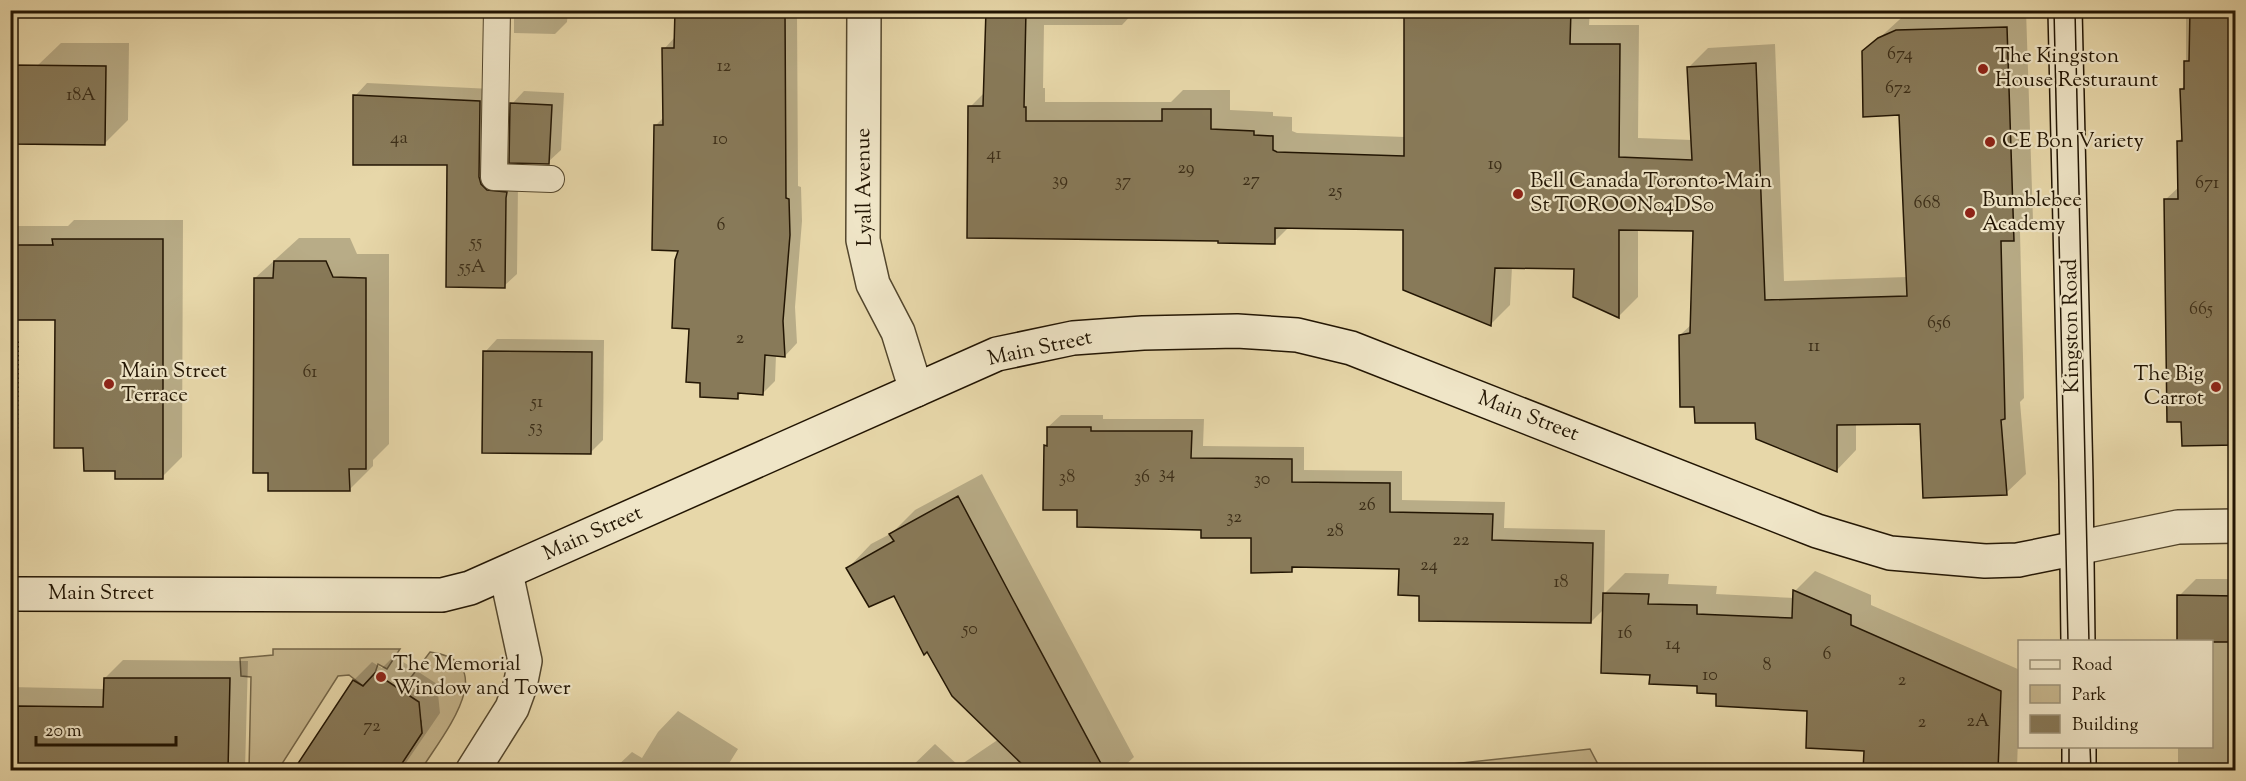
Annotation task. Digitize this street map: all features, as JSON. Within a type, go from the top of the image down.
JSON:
[{"type":"street","name":"Lyall Avenue","points":[[864,10],[863,240],[873,284],[898,332],[916,390]]},
{"type":"street","name":"Kingston Road","points":[[2065,10],[2078,640]]},
{"type":"street","name":"Main Street","points":[[10,594],[442,595],[470,588],[507,573],[997,354],[1073,338],[1238,331],[1298,335],[1351,348],[1817,531],[1890,553],[1985,561],[2018,560],[2178,527],[2235,526]]},
{"type":"street","points":[[473,771],[512,708],[525,662],[507,573]]},
{"type":"street","points":[[2079,748],[2079,771]]},
{"type":"lane","points":[[497,10],[494,177],[551,179]]},
{"type":"path","points":[[15,550],[17,341]]},
{"type":"green space","points":[[273,649],[400,649],[387,669],[378,664],[375,673],[363,686],[349,675],[338,676],[278,770],[249,770],[251,677],[241,676],[240,658],[273,655]]},
{"type":"green space","points":[[430,652],[452,659],[463,670],[465,685],[461,702],[452,721],[421,770],[397,770],[422,733],[421,721],[404,692],[411,682],[409,680]]},
{"type":"green space","points":[[1590,749],[1601,770],[1397,770]]},
{"type":"building","points":[[675,10],[785,10],[786,198],[789,199],[790,235],[783,321],[785,357],[765,355],[763,395],[738,393],[738,399],[700,397],[700,383],[686,382],[689,329],[672,328],[675,260],[678,251],[652,250],[654,125],[663,125],[662,48],[674,48]]},
{"type":"building","points":[[986,10],[1026,10],[1024,107],[1026,107],[1026,121],[1162,121],[1162,109],[1211,109],[1211,129],[1254,131],[1254,135],[1273,136],[1273,150],[1277,152],[1404,156],[1404,10],[1571,10],[1570,44],[1620,44],[1619,157],[1692,160],[1687,67],[1756,63],[1765,300],[1907,296],[1899,115],[1863,117],[1862,51],[1878,38],[1896,30],[2007,27],[2014,241],[2001,241],[2005,419],[2001,420],[2007,495],[1923,498],[1920,424],[1837,425],[1837,472],[1756,439],[1755,423],[1695,423],[1694,407],[1680,407],[1679,335],[1690,333],[1693,231],[1619,230],[1619,318],[1573,297],[1574,269],[1495,268],[1491,326],[1403,290],[1403,230],[1275,228],[1275,244],[1218,243],[1218,241],[967,238],[968,106],[983,106]]},
{"type":"building","points":[[2190,10],[2235,10],[2235,445],[2182,446],[2181,422],[2167,422],[2164,199],[2178,199],[2177,141],[2182,141],[2180,89],[2184,89],[2184,61],[2189,61]]},
{"type":"building","points":[[10,65],[106,66],[105,145],[10,144]]},
{"type":"building","points":[[353,95],[480,101],[479,177],[481,184],[487,190],[507,192],[505,288],[446,287],[447,165],[353,165]]},
{"type":"building","points":[[510,103],[552,105],[549,164],[509,163]]},
{"type":"building","name":"Main Street Terrace","points":[[52,239],[163,239],[163,479],[115,479],[115,471],[84,471],[83,448],[54,448],[55,320],[10,320],[10,245],[53,245]]},
{"type":"building","points":[[274,261],[326,261],[333,277],[366,278],[366,469],[349,469],[350,491],[268,491],[268,473],[253,473],[254,278],[273,278]]},
{"type":"building","points":[[483,351],[592,352],[591,454],[482,453]]},
{"type":"building","points":[[1047,427],[1091,427],[1091,431],[1192,431],[1191,458],[1292,459],[1292,482],[1390,483],[1390,512],[1493,514],[1492,540],[1593,543],[1591,623],[1419,621],[1419,596],[1398,595],[1399,569],[1292,567],[1292,572],[1251,573],[1251,538],[1201,538],[1201,530],[1077,527],[1077,510],[1043,510],[1044,445],[1047,446]]},
{"type":"building","points":[[958,496],[1105,771],[1029,771],[952,696],[927,652],[924,655],[894,596],[869,607],[846,568],[894,541],[889,534]]},
{"type":"building","points":[[1793,590],[1851,615],[1851,625],[2001,691],[1998,771],[1863,771],[1864,751],[1806,748],[1807,711],[1716,706],[1716,694],[1697,693],[1697,686],[1649,684],[1650,675],[1601,673],[1603,593],[1649,594],[1648,604],[1697,605],[1697,614],[1792,618]]},
{"type":"building","points":[[2177,595],[2235,596],[2235,642],[2177,640]]},
{"type":"building","points":[[375,673],[419,702],[422,733],[397,771],[293,771],[353,680],[363,686]]},
{"type":"building","points":[[104,678],[230,678],[228,771],[18,771],[18,706],[103,707]]},
{"type":"tram line","points":[[2054,10],[2068,640]]},
{"type":"tram line","points":[[2075,10],[2089,640]]},
{"type":"tram line","points":[[2069,748],[2069,770]]},
{"type":"tram line","points":[[2090,748],[2091,770]]},
{"type":"place","name":"The Kingston House Resturaunt","points":[[1983,69]]},
{"type":"place","name":"CE Bon Variety","points":[[1990,142]]},
{"type":"place","name":"Bell Canada Toronto-Main St TOROON04DS0","points":[[1518,194]]},
{"type":"place","name":"Bumblebee Academy","points":[[1970,213]]},
{"type":"place","name":"Main Street Terrace","points":[[109,384]]},
{"type":"place","name":"The Big Carrot","points":[[2216,387]]},
{"type":"place","name":"The Memorial Window and Tower","points":[[381,677]]}]
